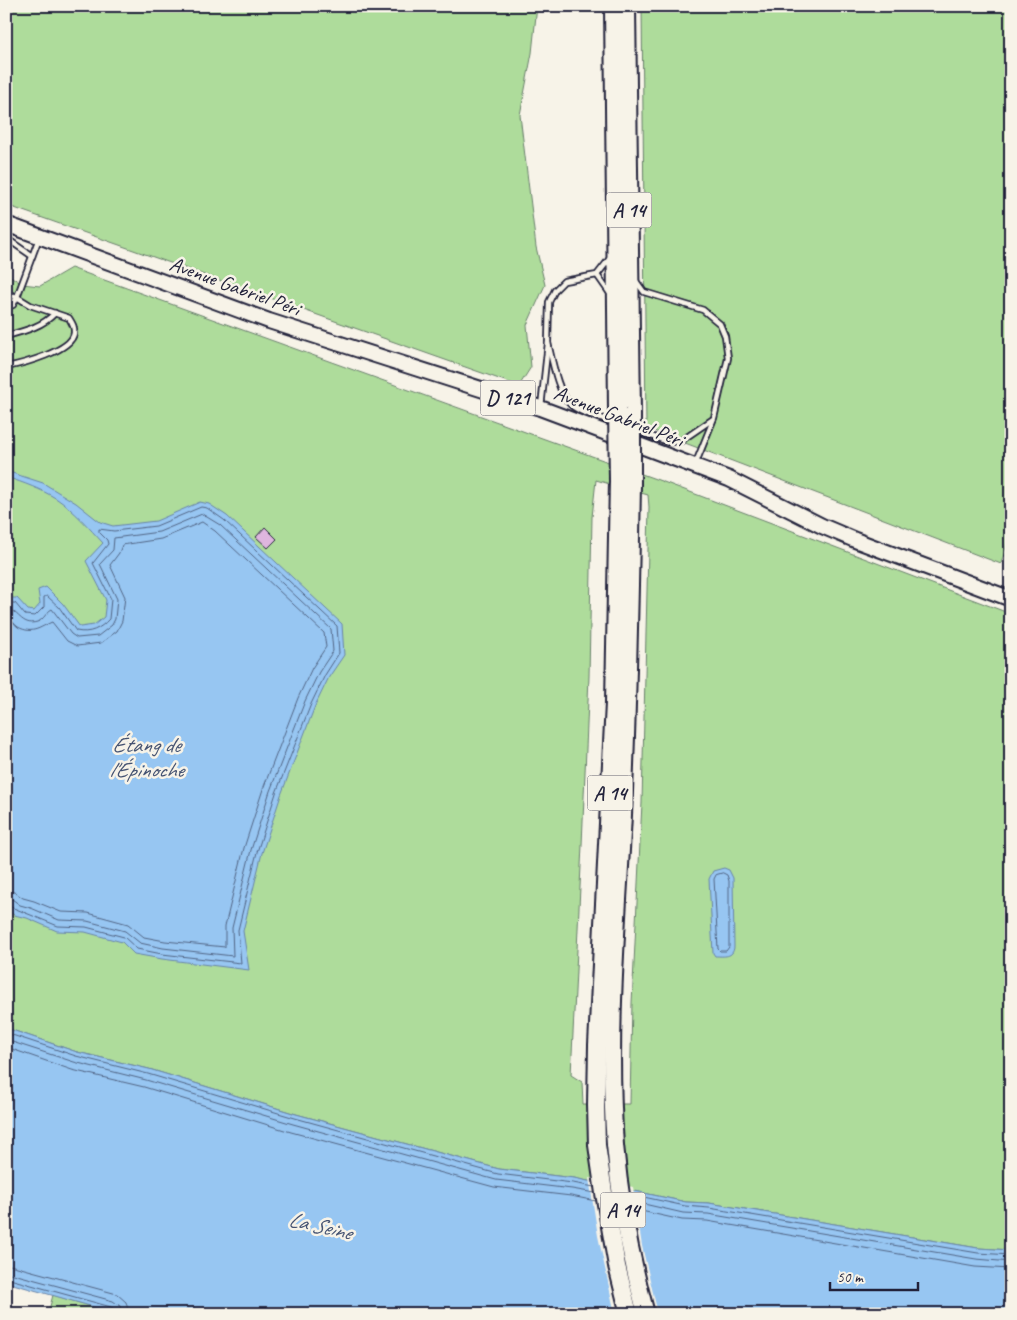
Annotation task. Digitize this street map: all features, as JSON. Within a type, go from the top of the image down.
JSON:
[{"type":"highway","name":"A 14","points":[[613,6],[616,251],[630,304]]},
{"type":"highway","name":"A 14","points":[[627,6],[630,304],[625,411],[625,483],[628,702],[613,989],[613,1105],[615,1147],[626,1229],[646,1314]]},
{"type":"highway","name":"A 14","points":[[625,483],[599,998],[596,1105],[597,1145],[605,1202],[617,1266],[629,1314]]},
{"type":"main road","name":"Avenue Gabriel Péri","points":[[6,224],[270,321],[540,408],[729,479],[822,526],[1011,599]]},
{"type":"lane","points":[[6,307],[12,305],[17,296],[39,236]]},
{"type":"lane","points":[[6,238],[32,256]]},
{"type":"lane","points":[[540,408],[548,343],[549,302],[555,290],[564,281],[597,275],[616,251]]},
{"type":"lane","points":[[630,271],[644,292],[703,310],[720,324],[726,336],[728,358],[714,418],[695,466]]},
{"type":"lane","points":[[597,275],[630,304],[644,292]]},
{"type":"lane","points":[[6,293],[17,296],[30,305],[69,318],[74,334],[72,339],[59,349],[41,357],[6,367]]},
{"type":"lane","points":[[6,336],[35,328],[49,320],[55,313]]},
{"type":"lane","points":[[548,343],[562,394],[568,403],[576,408],[668,442],[681,441],[714,418]]},
{"type":"green space","points":[[6,6],[537,6],[532,53],[520,115],[536,247],[545,285],[527,325],[531,367],[519,386],[6,205]]},
{"type":"green space","points":[[642,6],[1011,6],[1011,530],[1001,564],[646,428]]},
{"type":"green space","points":[[71,268],[661,481],[1011,614],[1011,1250],[978,1248],[709,1203],[686,1202],[574,1178],[499,1169],[296,1114],[149,1069],[77,1052],[6,1028],[6,273],[22,284],[40,286]],"holes":[[[596,480],[648,495],[642,803],[632,1003],[630,1104],[583,1104],[582,1082],[571,1075],[589,676],[592,517]]]},
{"type":"green space","points":[[53,1295],[118,1314],[48,1314]]},
{"type":"water","name":"Étang de l'Épinoche","points":[[6,471],[43,483],[76,503],[100,522],[113,526],[156,521],[200,502],[209,504],[227,516],[342,624],[344,655],[329,677],[315,706],[281,795],[262,853],[243,931],[249,970],[134,954],[122,942],[85,932],[57,931],[27,918],[14,915],[6,909],[6,598],[17,598],[28,610],[34,611],[40,604],[38,590],[46,587],[63,604],[80,627],[94,625],[104,617],[106,600],[86,561],[103,543],[64,504],[39,489],[6,477]]},
{"type":"water","points":[[724,868],[729,870],[733,878],[734,947],[730,955],[715,956],[713,953],[709,879],[713,871]]},
{"type":"water","name":"La Seine","points":[[6,1028],[77,1052],[149,1069],[296,1114],[499,1169],[574,1178],[686,1202],[709,1203],[978,1248],[1011,1250],[1011,1314],[118,1314],[6,1282]]},
{"type":"pier","points":[[589,1178],[633,1187],[642,1246],[658,1314],[615,1314],[598,1236]]},
{"type":"building","points":[[265,527],[277,539],[268,548],[256,537]]}]
